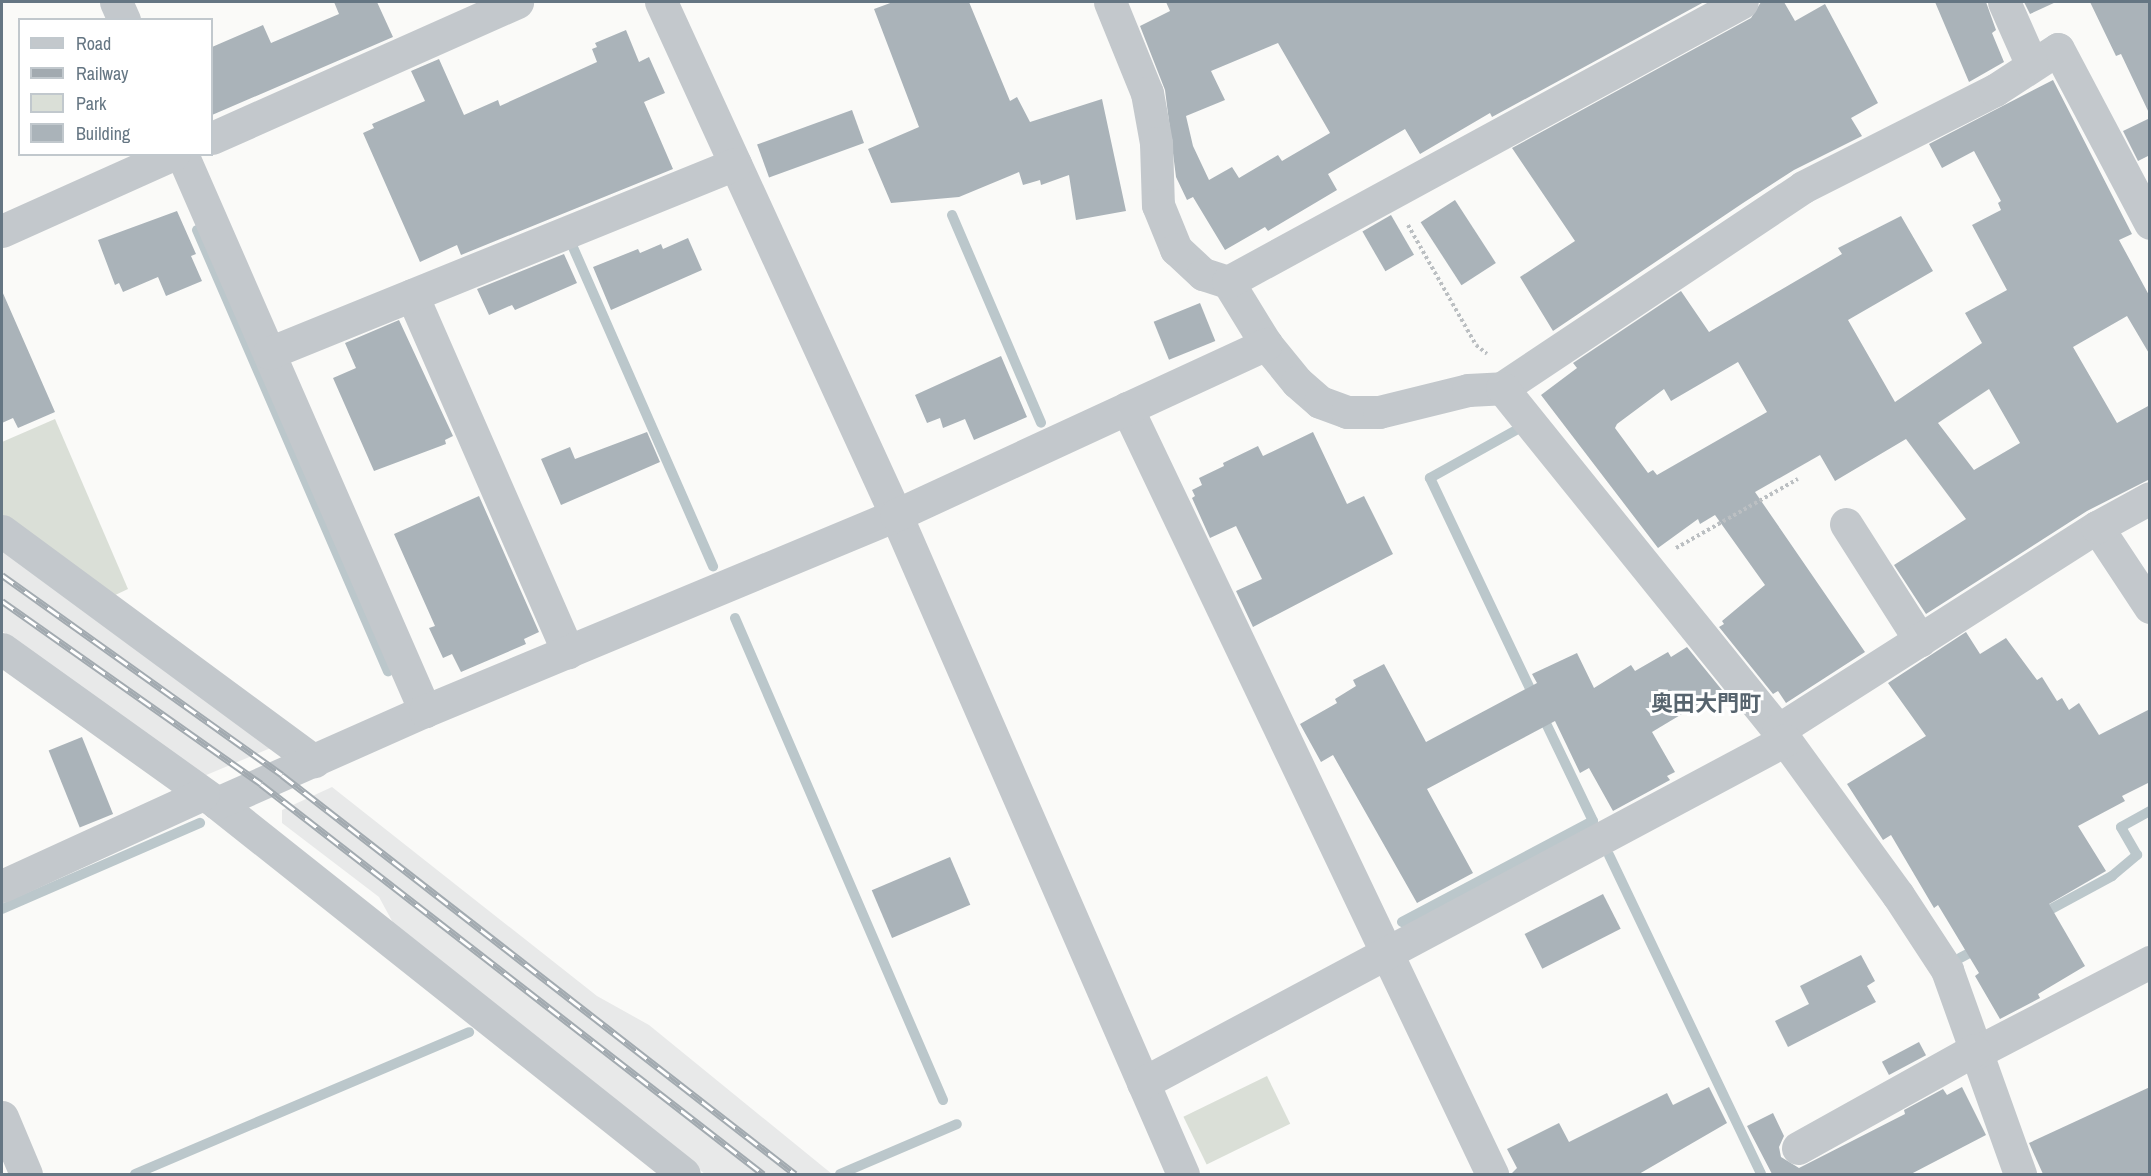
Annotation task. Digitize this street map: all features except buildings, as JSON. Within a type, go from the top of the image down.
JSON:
[{"type":"street","points":[[116,2],[123,18]]},
{"type":"street","points":[[213,138],[517,2]]},
{"type":"street","points":[[662,2],[896,515],[1182,1174]]},
{"type":"street","points":[[1228,282],[1742,2]]},
{"type":"street","points":[[2004,2],[2031,63]]},
{"type":"street","points":[[1115,3],[1147,93],[1156,143],[1158,205],[1176,249],[1203,274],[1228,282],[1266,344],[1297,382],[1320,402],[1347,412],[1379,412],[1468,390],[1509,383],[1803,187],[1995,90],[2031,63],[2058,49],[2139,179],[2150,223]]},
{"type":"street","points":[[2,231],[169,156]]},
{"type":"street","points":[[183,156],[425,711]]},
{"type":"street","points":[[269,353],[735,164]]},
{"type":"street","points":[[412,295],[568,652]]},
{"type":"street","points":[[2,886],[210,799],[314,760],[425,711],[896,515],[1266,344]]},
{"type":"street","points":[[1509,383],[1645,565],[1782,735],[1947,970],[2020,1174]]},
{"type":"street","points":[[1127,408],[1492,1174]]},
{"type":"street","points":[[1143,1083],[1389,955],[1782,735],[1920,640],[2097,527],[2150,498]]},
{"type":"street","points":[[1846,524],[1920,640]]},
{"type":"street","points":[[2097,527],[2150,607]]},
{"type":"street","points":[[2,531],[314,760]]},
{"type":"street","points":[[2,650],[210,799],[684,1174]]},
{"type":"street","points":[[1798,1148],[1975,1052],[2150,962]]},
{"type":"street","points":[[2,1117],[26,1174]]},
{"type":"path","points":[[1390,193],[1476,345],[1509,383]]},
{"type":"path","points":[[1645,565],[1798,479]]},
{"type":"shaded area","points":[[2,542],[273,747],[204,776],[2,631]]},
{"type":"shaded area","points":[[332,787],[597,996],[649,1025],[832,1174],[705,1174],[397,930],[379,897],[282,823],[282,810]]},
{"type":"green space","points":[[55,419],[128,589],[111,597],[2,520],[2,442]]},
{"type":"green space","points":[[1267,1076],[1290,1124],[1207,1164],[1183,1117]]},
{"type":"waterway","points":[[952,215],[1041,423]]},
{"type":"waterway","points":[[197,230],[388,671]]},
{"type":"waterway","points":[[572,245],[713,566]]},
{"type":"waterway","points":[[1518,429],[1430,478],[1535,699]]},
{"type":"waterway","points":[[735,618],[943,1100]]},
{"type":"waterway","points":[[1402,922],[1593,821],[1541,713]]},
{"type":"waterway","points":[[2040,915],[2112,876],[2137,855],[2121,827],[2150,811]]},
{"type":"waterway","points":[[2,909],[200,823]]},
{"type":"waterway","points":[[1609,855],[1761,1174]]},
{"type":"waterway","points":[[1960,958],[1979,948]]},
{"type":"waterway","points":[[135,1174],[469,1032]]},
{"type":"waterway","points":[[840,1174],[957,1124]]},
{"type":"railway","points":[[2,575],[282,775],[795,1174]]},
{"type":"railway","points":[[2,601],[261,784],[763,1174]]},
{"type":"district","name":"奥田大門町","points":[[1706,704]]}]
